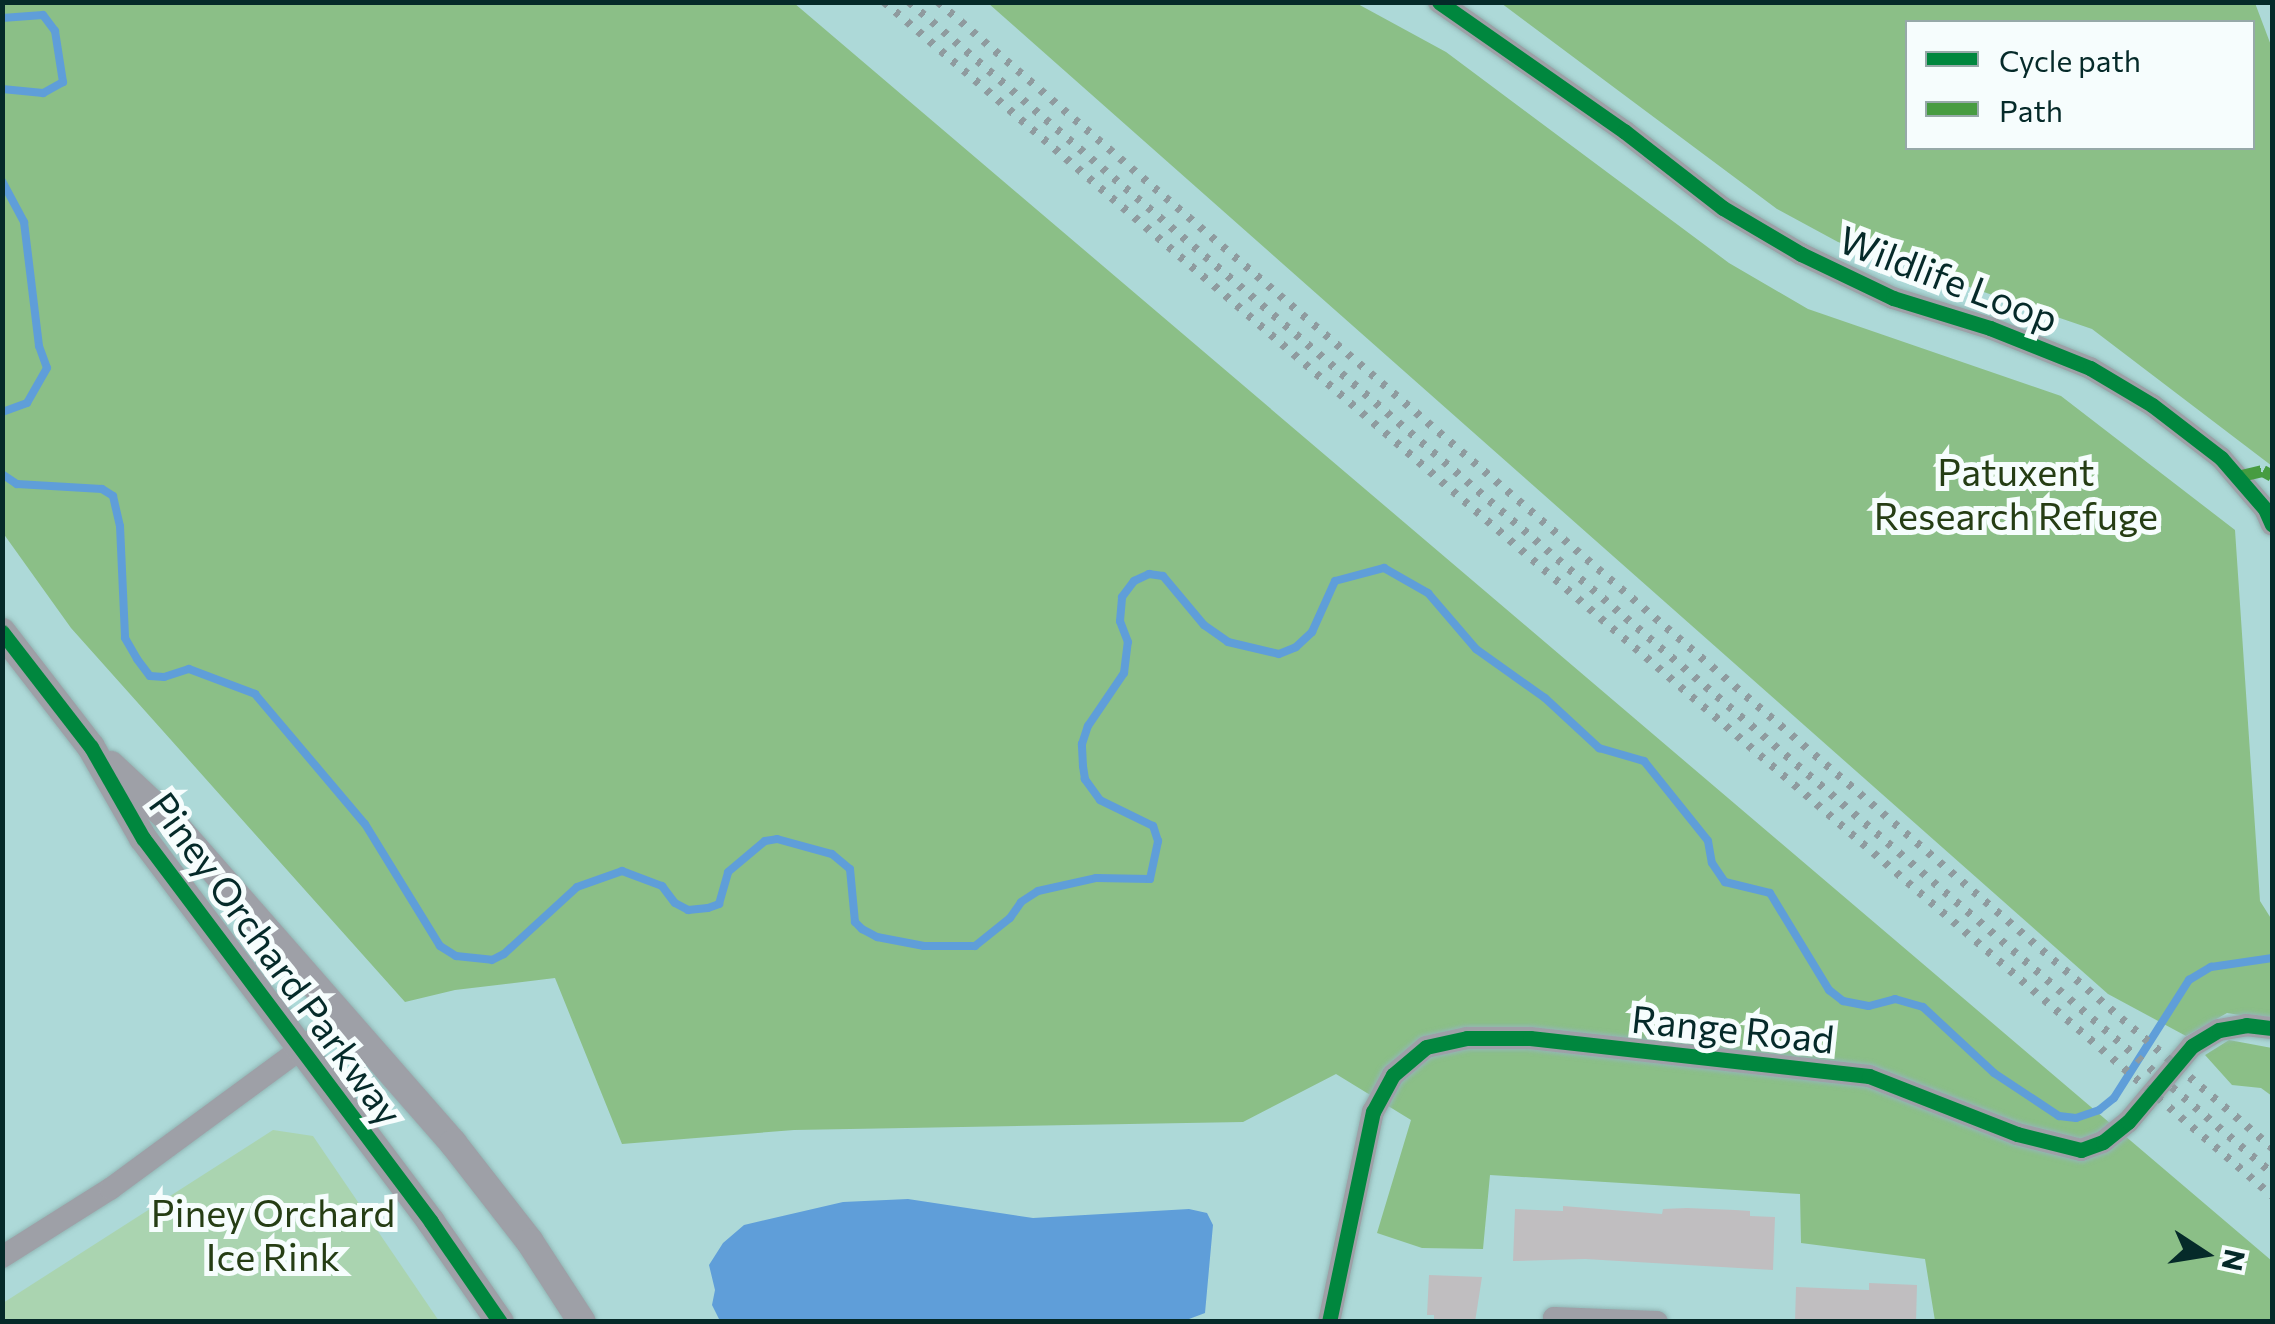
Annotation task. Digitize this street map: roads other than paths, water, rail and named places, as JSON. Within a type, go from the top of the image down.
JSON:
[{"type":"street","name":"Wildlife Loop","points":[[1438,2],[1624,131],[1723,208],[1801,254],[1893,298],[1990,328],[2090,368],[2152,405],[2221,458],[2265,509],[2272,525]]},
{"type":"street","name":"Piney Orchard Parkway","points":[[2,632],[92,748],[143,838],[431,1222],[500,1322]]},
{"type":"street","name":"Piney Orchard Parkway","points":[[92,748],[172,822],[453,1143],[530,1242],[582,1322]]},
{"type":"street","points":[[2,1258],[110,1189],[301,1052],[342,1018]]},
{"type":"street","name":"Range Road","points":[[1330,1322],[1373,1112],[1392,1074],[1426,1047],[1466,1038],[1530,1038],[1868,1076],[2017,1134],[2081,1150],[2103,1142],[2128,1122],[2192,1046],[2219,1030],[2272,1028]]},
{"type":"street","points":[[1554,1322],[1554,1318],[1658,1322]]},
{"type":"water","points":[[908,1199],[1033,1218],[1189,1209],[1207,1213],[1213,1225],[1205,1313],[1181,1322],[720,1321],[712,1305],[715,1290],[709,1265],[723,1243],[744,1225],[843,1202]]},
{"type":"waterway","points":[[2,18],[43,15],[55,31],[63,82],[43,93],[2,89]]},
{"type":"waterway","points":[[2,181],[24,222],[39,346],[47,368],[27,403],[2,412]]},
{"type":"waterway","points":[[2,474],[17,484],[102,489],[113,496],[120,526],[125,638],[137,659],[150,676],[164,677],[189,669],[255,694],[365,824],[440,946],[456,956],[492,960],[504,954],[577,887],[622,871],[662,886],[675,903],[688,910],[719,904],[728,872],[765,841],[777,839],[832,854],[850,869],[855,922],[862,929],[877,937],[924,946],[975,946],[1038,891],[1096,878],[1150,879],[1158,841],[1153,826],[1100,800],[1085,779],[1083,766],[1082,744],[1088,726],[1124,673],[1128,642],[1120,621],[1122,597],[1134,581],[1149,574],[1163,576],[1204,625],[1228,642],[1279,654],[1296,647],[1312,632],[1335,581],[1384,568],[1428,593],[1476,649],[1545,698],[1599,748],[1644,761],[1708,841],[1712,863],[1725,882],[1770,893],[1829,990],[1843,1001],[1869,1006],[1895,999],[1923,1007],[1994,1073],[2059,1116],[2076,1118],[2099,1110],[2114,1098],[2189,980],[2211,967],[2272,958]]},
{"type":"railway","points":[[884,2],[2272,1196]]},
{"type":"railway","points":[[909,2],[2272,1173]]},
{"type":"railway","points":[[938,2],[2272,1148]]},
{"type":"park label","name":"Patuxent Research Refuge","points":[[2016,493]]},
{"type":"park label","name":"Piney Orchard Ice Rink","points":[[273,1234]]}]
